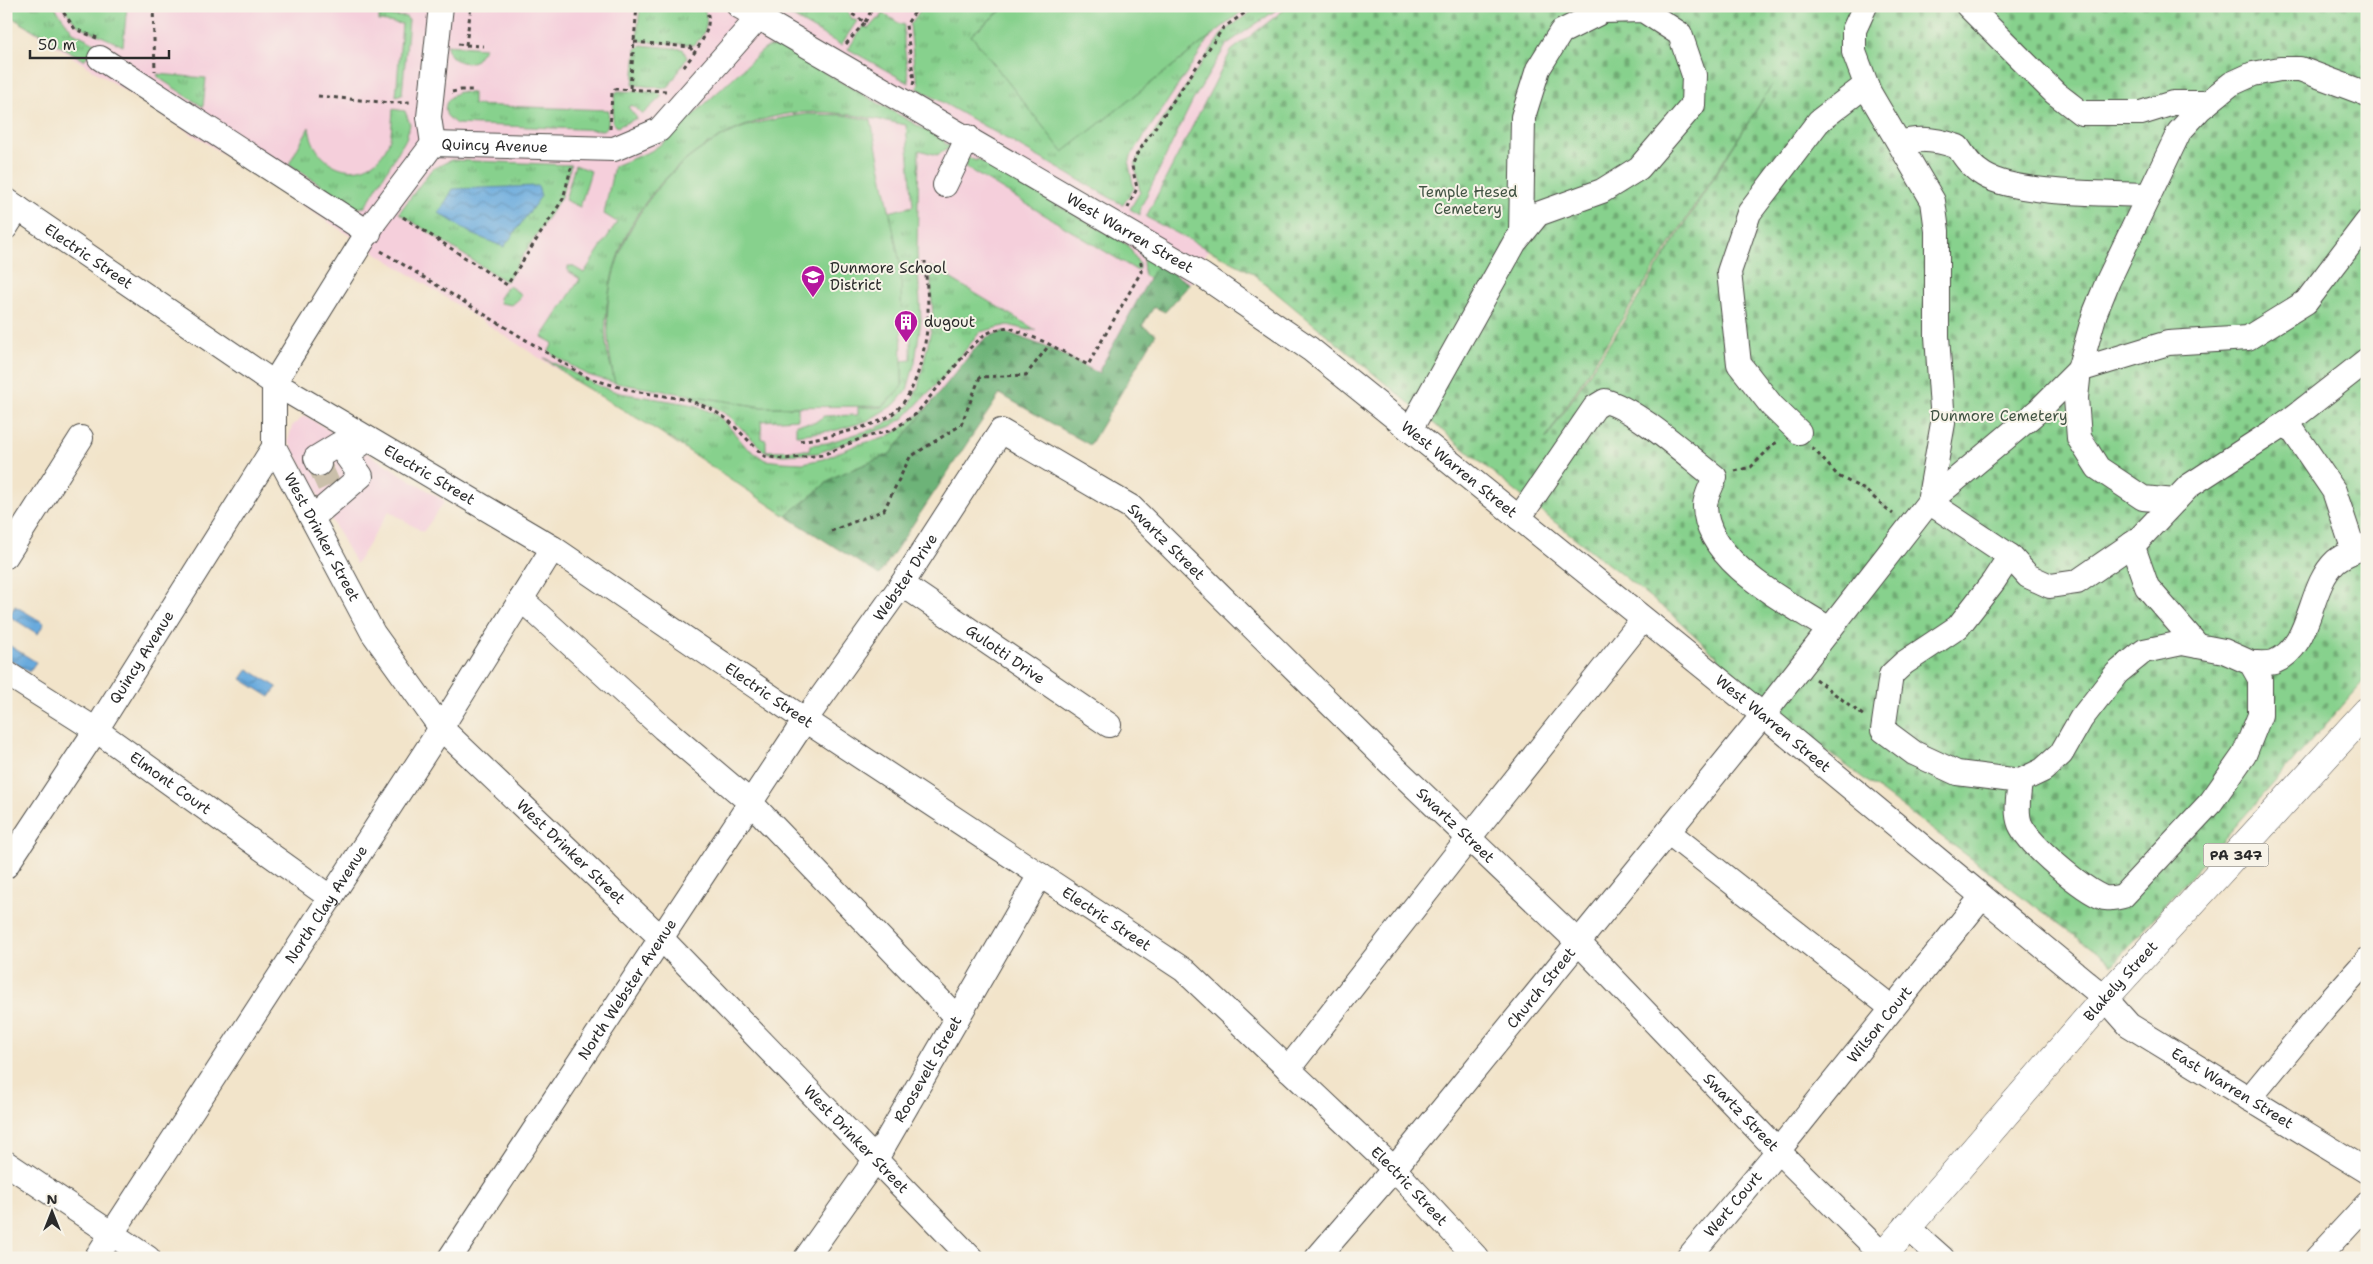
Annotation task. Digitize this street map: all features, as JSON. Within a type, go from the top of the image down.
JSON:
[{"type":"main road","name":"Blakely Street","points":[[1882,1256],[2105,998],[2367,711]]},
{"type":"street","points":[[433,144],[429,117],[441,6]]},
{"type":"street","points":[[1865,6],[1854,30],[1854,52],[1866,85],[1933,201],[1937,231],[1937,336],[1943,423],[1929,502],[2010,556],[2028,576],[2050,586],[2077,582],[2132,544],[2189,486],[2287,422],[2367,360]]},
{"type":"street","points":[[1968,6],[2055,93],[2082,114],[2141,112],[2174,103],[2207,103]]},
{"type":"street","points":[[1410,430],[1515,242],[1521,235],[1538,214],[1602,191],[1639,168],[1693,105],[1694,75],[1680,34],[1644,10],[1603,11],[1560,32],[1538,69],[1523,118],[1521,235]]},
{"type":"street","name":"Quincy Avenue","points":[[274,383],[372,240],[433,144],[614,150],[659,130],[748,12]]},
{"type":"street","name":"West Warren Street","points":[[748,12],[1202,275],[1310,349],[1762,716],[2105,998]]},
{"type":"street","points":[[100,48],[372,240]]},
{"type":"street","points":[[2175,501],[2143,498],[2098,468],[2079,438],[2076,398],[2079,370],[2101,297],[2178,132],[2207,103],[2231,84],[2253,74],[2280,69],[2300,69],[2367,94]]},
{"type":"street","points":[[1799,432],[1772,406],[1739,364],[1729,272],[1749,214],[1819,121],[1866,85]]},
{"type":"street","points":[[945,185],[968,138]]},
{"type":"street","points":[[1900,143],[1910,140],[1926,140],[1958,147],[1970,165],[1984,176],[2003,184],[2038,189],[2149,195]]},
{"type":"street","name":"Electric Street","points":[[10,211],[274,383],[553,548],[805,720],[1184,970],[1394,1170],[1477,1258]]},
{"type":"street","points":[[2079,370],[2168,343],[2248,338],[2306,302],[2367,222]]},
{"type":"street","name":"Church Street","points":[[1317,1258],[1394,1170],[1762,716],[1929,502],[2039,410],[2079,370]]},
{"type":"street","name":"West Drinker Street","points":[[274,383],[274,447],[373,633],[441,728],[661,938],[971,1258]]},
{"type":"street","points":[[1519,518],[1595,407],[1604,401],[1614,403],[1653,428],[1715,477],[1705,504],[1708,526],[1714,540],[1741,571],[1830,629]]},
{"type":"street","points":[[2010,556],[1994,582],[1958,626],[1904,662],[1891,676],[1882,730],[1914,753],[1957,773],[2020,781],[2043,770],[2061,754],[2082,718],[2117,673],[2144,652],[2182,642],[2224,651],[2251,663],[2273,662],[2289,653],[2301,634],[2319,586],[2336,561],[2360,548],[2334,491],[2287,422]]},
{"type":"street","name":"Webster Drive","points":[[805,720],[902,584],[1001,431]]},
{"type":"street","name":"Swartz Street","points":[[1001,431],[1131,507],[1468,838],[1578,942],[1778,1151],[1882,1256]]},
{"type":"street","points":[[6,556],[81,438]]},
{"type":"street","points":[[346,455],[368,439]]},
{"type":"street","points":[[289,475],[317,461],[338,444],[362,476],[332,492],[312,518]]},
{"type":"street","name":"Quincy Avenue","points":[[6,866],[96,730],[274,447]]},
{"type":"street","points":[[2132,544],[2147,587],[2198,646]]},
{"type":"street","name":"North Clay Avenue","points":[[96,1258],[441,728],[553,548]]},
{"type":"street","name":"Gulotti Drive","points":[[902,584],[1109,725]]},
{"type":"street","points":[[521,598],[663,728],[750,802],[957,1018]]},
{"type":"street","points":[[1288,1069],[1468,838],[1643,620]]},
{"type":"street","points":[[2020,781],[2018,810],[2020,823],[2034,843],[2081,885],[2106,899],[2123,896],[2212,802],[2244,756],[2260,714],[2260,678],[2251,663]]},
{"type":"street","name":"Elmont Court","points":[[6,673],[96,730],[331,898]]},
{"type":"street","name":"North Webster Avenue","points":[[450,1258],[805,720]]},
{"type":"street","points":[[1668,832],[1892,1008]]},
{"type":"street","name":"Roosevelt Street","points":[[806,1258],[876,1159],[1040,875]]},
{"type":"street","name":"Wilson Court","points":[[1778,1151],[1982,897]]},
{"type":"street","points":[[2249,1099],[2324,1008],[2367,960]]},
{"type":"street","name":"East Warren Street","points":[[2105,998],[2130,1025],[2367,1171]]},
{"type":"street","name":"Wert Court","points":[[1688,1258],[1778,1151]]},
{"type":"street","points":[[6,1163],[148,1258]]},
{"type":"street","points":[[2317,1258],[2367,1204]]},
{"type":"street","points":[[1906,1226],[1942,1258]]},
{"type":"path","points":[[59,6],[75,28],[100,48]]},
{"type":"path","points":[[153,6],[156,79]]},
{"type":"path","points":[[466,44],[471,6]]},
{"type":"path","points":[[630,88],[638,6]]},
{"type":"path","points":[[684,68],[709,24],[709,15],[704,6]]},
{"type":"path","points":[[849,6],[852,14],[865,22]]},
{"type":"path","points":[[912,88],[914,82],[906,25],[919,6]]},
{"type":"path","points":[[1126,211],[1137,188],[1132,166],[1137,154],[1223,28],[1255,6]]},
{"type":"path","points":[[842,49],[865,22],[872,9]]},
{"type":"path","points":[[634,42],[690,47],[694,53]]},
{"type":"path","points":[[450,43],[483,46]]},
{"type":"path","points":[[665,96],[674,83]]},
{"type":"path","points":[[610,132],[612,94],[615,89],[630,88],[668,91]]},
{"type":"path","points":[[449,93],[472,90]]},
{"type":"path","points":[[412,93],[412,109]]},
{"type":"path","points":[[318,96],[391,103],[411,102]]},
{"type":"path","points":[[602,132],[615,131]]},
{"type":"path","points":[[396,213],[506,285],[562,199],[573,161]]},
{"type":"path","points":[[372,240],[588,378],[632,391],[689,400],[704,406],[727,419],[764,456],[783,459],[823,455],[862,438],[893,430],[916,414],[970,348],[984,335],[992,331],[1008,327],[1050,344],[1088,365],[1139,275]]},
{"type":"path","points":[[800,441],[836,434],[886,418],[907,400],[914,382],[928,328],[925,261]]},
{"type":"path","points":[[831,531],[884,510],[910,457],[961,425],[980,377],[1026,375],[1050,344]]},
{"type":"path","points":[[1715,477],[1751,467],[1774,444],[1799,432],[1838,476],[1865,490],[1903,521],[1904,533]]},
{"type":"path","points":[[1800,668],[1882,730]]},
{"type":"shaded area","name":"Dunmore School District","points":[[9,6],[1289,6],[1231,51],[1146,217],[1208,250],[1190,284],[1165,312],[1154,307],[1142,326],[1156,334],[1090,445],[1000,394],[879,575],[657,430],[575,381],[6,14]]},
{"type":"shaded area","points":[[305,415],[445,501],[423,532],[389,511],[356,564],[288,441],[292,426]]},
{"type":"green space","points":[[9,6],[54,6],[73,32],[97,44],[84,60],[6,14]]},
{"type":"green space","points":[[62,6],[127,6],[123,46],[77,25]]},
{"type":"green space","points":[[640,6],[702,6],[706,16],[706,27],[701,37],[693,45],[640,41],[637,37]]},
{"type":"green space","points":[[774,6],[845,6],[852,19],[857,21],[841,45]]},
{"type":"green space","points":[[923,6],[1006,6],[971,35],[1063,152],[1211,36],[1131,156],[1129,165],[1134,188],[1123,205],[917,88],[919,84],[914,67],[910,25]]},
{"type":"green space","points":[[1007,6],[1249,6],[1063,152],[971,35]]},
{"type":"green space","points":[[1267,6],[1282,6],[1227,44],[1192,102],[1140,209],[1140,215],[1130,209],[1140,192],[1135,165],[1139,155],[1223,32],[1255,9]]},
{"type":"green space","name":"Dunmore Cemetery","points":[[1289,6],[2367,6],[2367,678],[2113,964],[1777,714],[1674,616],[1514,490],[1251,272],[1146,217],[1231,51]],"holes":[[[1772,85],[1615,335],[1546,439]]]},
{"type":"green space","points":[[883,13],[900,24],[904,23],[904,44],[909,83],[848,49],[864,26],[868,29],[877,19],[880,19]]},
{"type":"green space","points":[[379,15],[406,17],[409,20],[402,94],[396,96],[402,24],[379,21]]},
{"type":"green space","points":[[447,45],[485,48],[475,61],[465,63],[453,58]]},
{"type":"green space","points":[[641,45],[683,49],[687,58],[668,88],[633,85],[636,49]]},
{"type":"green space","points":[[768,47],[780,47],[945,141],[944,143],[951,147],[937,155],[919,150],[917,253],[921,320],[915,362],[907,390],[895,404],[867,421],[837,430],[796,435],[796,424],[814,423],[824,416],[858,415],[858,407],[883,407],[902,386],[902,361],[911,360],[911,326],[905,326],[906,319],[900,318],[900,264],[889,212],[913,206],[906,125],[844,114],[798,113],[782,115],[750,124],[719,138],[692,156],[667,177],[646,202],[629,230],[617,260],[606,314],[606,343],[615,383],[588,375],[553,355],[549,351],[553,343],[542,337],[580,279],[568,271],[568,266],[572,266],[584,273],[617,222],[604,214],[614,166],[651,151],[664,142]]},
{"type":"green space","points":[[157,74],[206,78],[203,107],[159,78]]},
{"type":"green space","points":[[618,91],[658,92],[662,96],[643,114],[632,105],[628,107],[637,118],[617,127],[612,121],[615,93]]},
{"type":"green space","points":[[459,92],[473,93],[473,105],[609,110],[608,126],[603,130],[456,124],[447,116],[445,108],[449,98]]},
{"type":"green space","points":[[393,109],[405,111],[410,124],[406,139],[365,207],[356,208],[289,164],[309,127],[313,142],[321,155],[331,163],[343,168],[356,169],[368,166],[379,157],[388,144]]},
{"type":"green space","points":[[807,114],[843,115],[871,120],[901,268],[902,386],[883,406],[763,407],[615,383],[607,324],[613,275],[623,247],[636,220],[652,195],[672,173],[695,154],[720,138],[754,124]]},
{"type":"green space","points":[[968,157],[976,161],[977,159],[1128,245],[1139,264],[1139,269],[1136,270],[965,167]]},
{"type":"green space","points":[[451,160],[571,165],[561,197],[506,282],[399,213],[431,170]]},
{"type":"green space","points":[[575,165],[591,171],[580,207],[565,200]]},
{"type":"green space","points":[[1138,251],[1159,263],[1150,278],[1144,276],[1143,259]]},
{"type":"green space","points":[[1159,265],[1190,284],[1165,312],[1154,307],[1142,326],[1156,334],[1090,445],[1000,394],[879,575],[786,516],[834,477],[890,454],[977,346],[987,337],[1004,331],[1054,350],[1100,374],[1100,369],[1154,270]]},
{"type":"green space","points":[[930,266],[1036,330],[1008,325],[980,332],[946,374],[904,418],[891,426],[818,453],[784,455],[764,451],[729,416],[690,397],[690,395],[761,407],[798,407],[798,419],[761,421],[762,439],[766,440],[766,451],[809,450],[810,445],[827,443],[876,428],[896,418],[910,404],[918,388],[933,321]]},
{"type":"green space","points":[[509,286],[521,294],[521,297],[512,305],[500,303],[499,298],[506,287]]},
{"type":"green space","points":[[544,358],[599,386],[620,393],[695,405],[715,414],[725,422],[746,447],[765,460],[803,463],[823,459],[859,444],[885,438],[902,428],[929,406],[890,454],[834,477],[786,516],[657,430],[575,381]]},
{"type":"water","points":[[538,186],[541,196],[504,247],[472,234],[439,213],[453,189]]},
{"type":"water","points":[[15,606],[44,623],[38,634],[9,616]]},
{"type":"water","points":[[7,644],[36,662],[29,672],[6,657]]},
{"type":"water","points":[[248,669],[277,687],[270,697],[241,679]]},
{"type":"tunnel","points":[[319,464],[329,486]]},
{"type":"place","name":"Dunmore School District","points":[[813,298]]},
{"type":"place","name":"dugout","points":[[906,343]]},
{"type":"park label","name":"Temple Hesed Cemetery","points":[[1468,200]]}]
